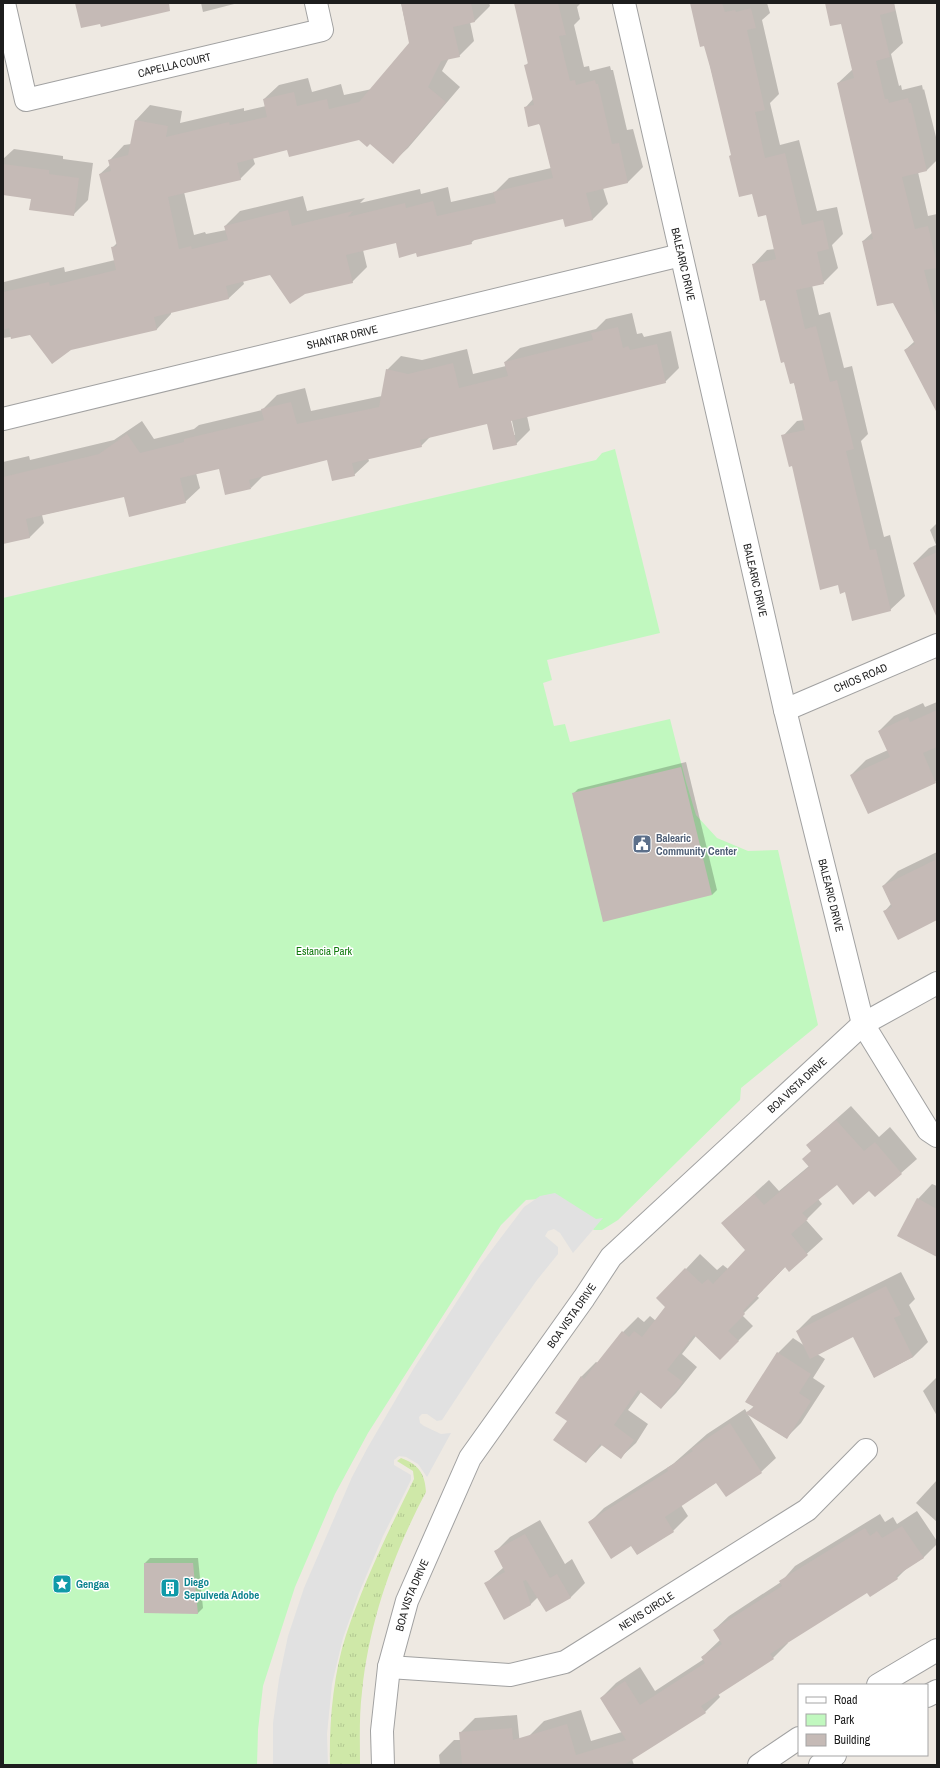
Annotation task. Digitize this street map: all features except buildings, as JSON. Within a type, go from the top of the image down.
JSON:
[{"type":"street","name":"CAPELLA COURT","points":[[4,3],[26,100],[322,30],[316,3]]},
{"type":"street","name":"BALEARIC DRIVE","points":[[624,3],[785,710],[864,1024],[928,1130],[937,1136]]},
{"type":"street","name":"SHANTAR DRIVE","points":[[3,419],[681,255]]},
{"type":"street","name":"CHIOS ROAD","points":[[785,710],[937,645]]},
{"type":"street","name":"BOA VISTA DRIVE","points":[[382,1765],[382,1731],[389,1667],[407,1601],[470,1458],[580,1305],[612,1257],[864,1024],[937,983]]},
{"type":"street","name":"NEVIS CIRCLE","points":[[389,1667],[510,1675],[565,1662],[807,1510],[866,1450]]},
{"type":"street","points":[[880,1684],[937,1650]]},
{"type":"street","points":[[928,1695],[937,1690]]},
{"type":"street","points":[[759,1765],[798,1739]]},
{"type":"street","points":[[820,1765],[834,1756]]},
{"type":"green space","name":"Estancia Park","points":[[615,449],[660,633],[547,660],[552,680],[543,683],[554,726],[565,724],[570,742],[670,719],[696,815],[717,838],[748,851],[778,850],[818,1025],[741,1088],[740,1100],[618,1220],[602,1230],[594,1230],[551,1198],[526,1200],[501,1225],[368,1433],[335,1494],[295,1587],[263,1686],[258,1730],[257,1765],[3,1765],[3,598],[596,460],[602,453]]},
{"type":"green space","points":[[401,1458],[412,1463],[420,1470],[424,1480],[426,1492],[393,1564],[384,1589],[370,1640],[361,1701],[360,1765],[330,1765],[330,1733],[335,1683],[346,1635],[369,1575],[414,1479],[413,1471],[397,1461]]},
{"type":"shaded area","points":[[555,1193],[596,1219],[603,1218],[573,1253],[560,1233],[554,1229],[548,1231],[545,1236],[558,1247],[558,1254],[537,1280],[496,1338],[442,1420],[437,1421],[427,1414],[422,1414],[419,1417],[420,1423],[424,1426],[441,1434],[451,1433],[427,1477],[418,1464],[406,1457],[399,1456],[394,1460],[394,1465],[411,1475],[411,1480],[383,1536],[359,1593],[343,1638],[332,1684],[327,1734],[328,1765],[273,1765],[273,1723],[279,1679],[288,1636],[304,1588],[352,1477],[414,1368],[481,1264],[524,1207],[540,1196]]},
{"type":"place","name":"Balearic Community Center","points":[[642,844]]},
{"type":"place","name":"Gengaa","points":[[62,1584]]},
{"type":"place","name":"Diego Sepulveda Adobe","points":[[170,1588]]}]
